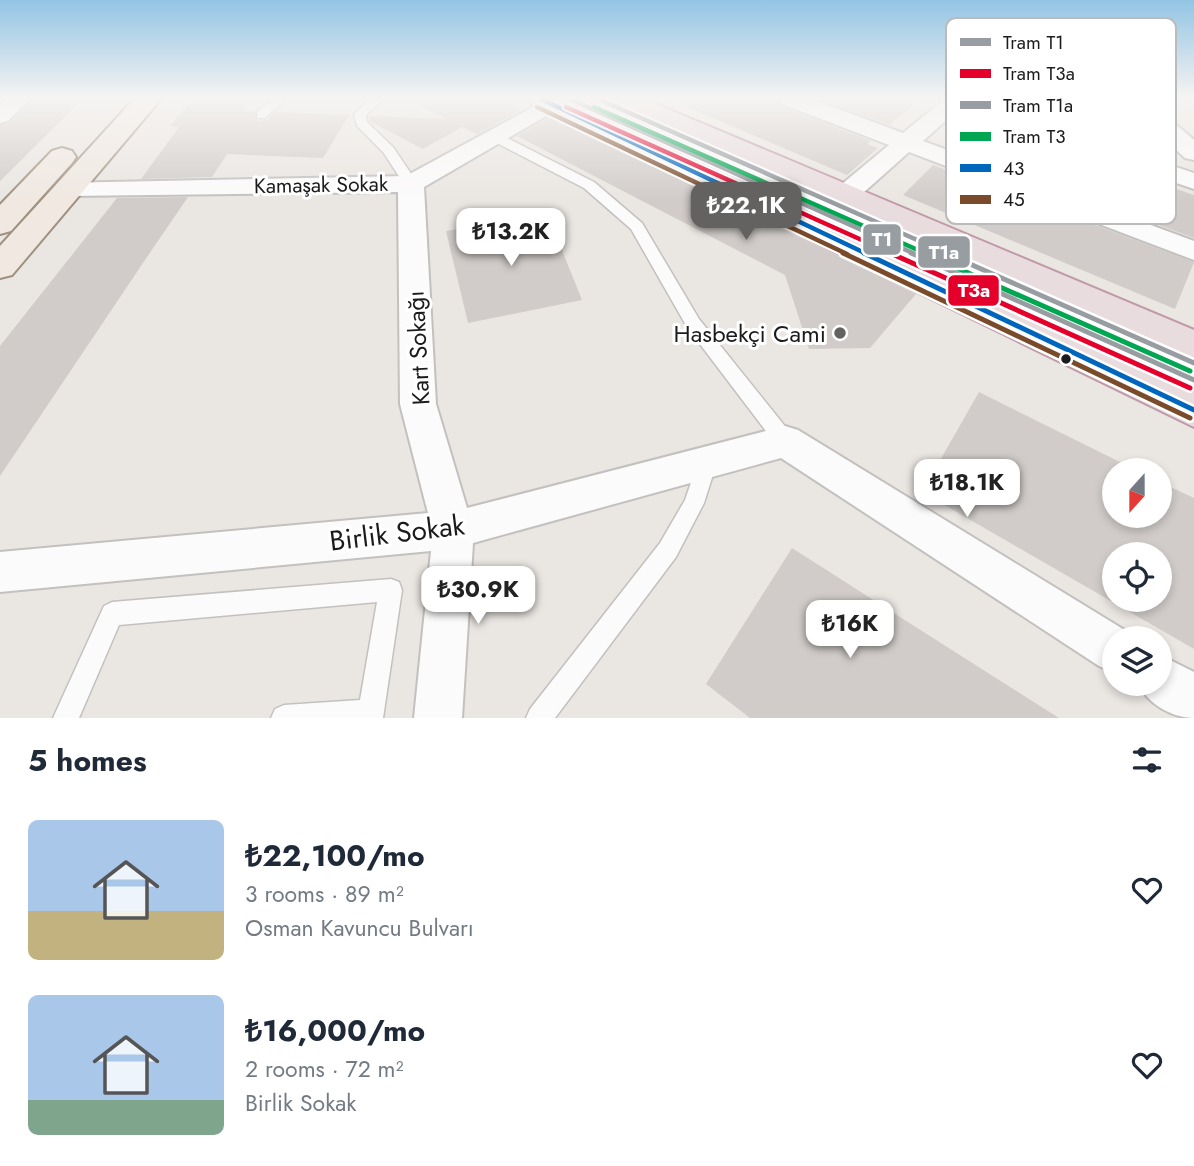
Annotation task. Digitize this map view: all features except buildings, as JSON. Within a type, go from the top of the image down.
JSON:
[{"type":"highway","points":[[612,133],[1194,410]]},
{"type":"highway","points":[[701,133],[1194,346]]},
{"type":"main road","points":[[0,224],[84,133]]},
{"type":"main road","points":[[0,267],[118,133]]},
{"type":"street","name":"Kamaşak Sokak","points":[[68,188],[411,184],[503,133]]},
{"type":"street","points":[[881,133],[946,157]]},
{"type":"street","points":[[845,195],[917,133]]},
{"type":"street","points":[[1176,137],[1194,153]]},
{"type":"street","points":[[1176,175],[1194,181]]},
{"type":"street","name":"Kart Sokağı","points":[[411,184],[418,404],[453,530],[438,718]]},
{"type":"street","points":[[1123,224],[1194,251]]},
{"type":"street","points":[[785,441],[1102,641]]},
{"type":"street","name":"Birlik Sokak","points":[[0,572],[453,530],[785,441]]},
{"type":"street","points":[[1172,686],[1194,700]]},
{"type":"lane","points":[[371,133],[388,150],[411,184]]},
{"type":"lane","points":[[495,138],[589,185],[637,226],[693,323],[785,441]]},
{"type":"lane","points":[[539,718],[668,550],[694,503],[707,462]]},
{"type":"lane","points":[[66,718],[112,614],[391,590],[371,715],[284,718]]},
{"type":"tram line","name":"T3a","points":[[623,133],[1190,388]]},
{"type":"tram line","name":"T1","points":[[644,133],[1194,380]]},
{"type":"tram line","name":"T3","points":[[652,133],[1190,371]]},
{"type":"tram line","name":"T1a","points":[[674,133],[1194,363]]},
{"type":"transit line","name":"45","points":[[591,133],[1190,418]]},
{"type":"transit line","name":"43","points":[[611,133],[1194,410]]},
{"type":"place","name":"Hasbekçi Cami","points":[[840,333]]}]
